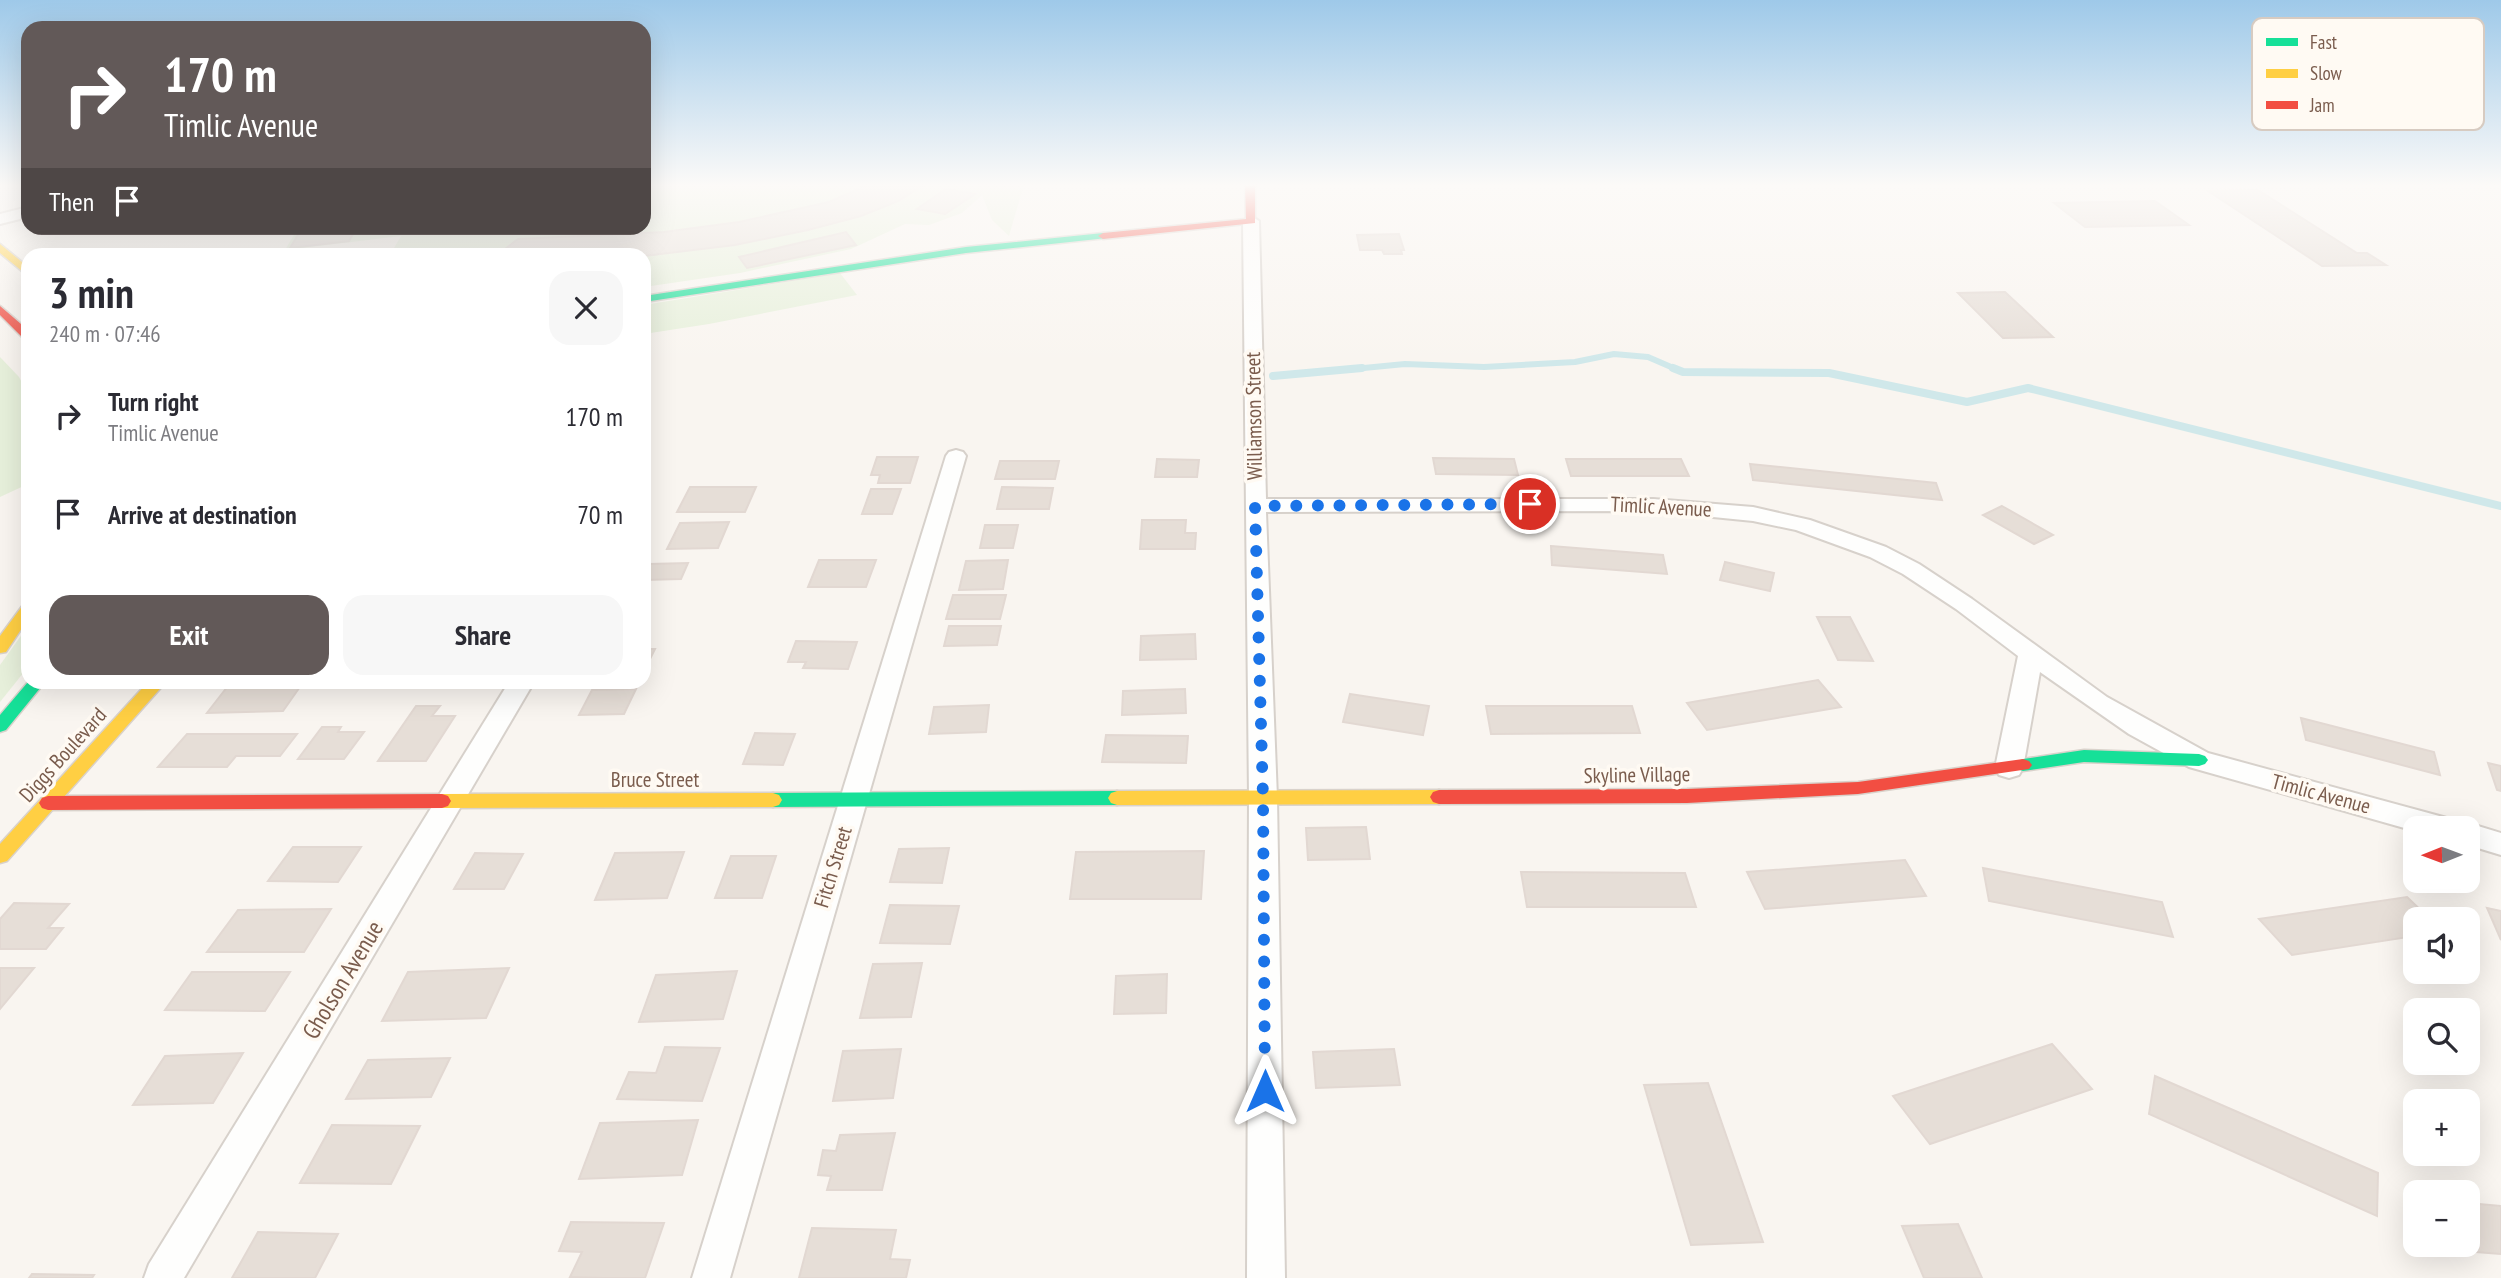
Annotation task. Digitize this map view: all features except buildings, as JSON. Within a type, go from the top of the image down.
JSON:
[{"type":"street","points":[[651,298],[965,250],[1028,244]]},
{"type":"street","name":"Williamson Street","points":[[1251,244],[1263,798],[1266,1278]]},
{"type":"street","points":[[0,247],[21,267]]},
{"type":"street","points":[[0,309],[21,330]]},
{"type":"street","name":"Fitch Street","points":[[711,1278],[956,456]]},
{"type":"street","name":"Timlic Avenue","points":[[1255,506],[1571,504],[1690,507],[1753,514],[1802,525],[1878,552],[1943,590],[2118,715],[2199,760],[2403,817]]},
{"type":"street","points":[[0,648],[21,618]]},
{"type":"street","points":[[2009,768],[2031,653]]},
{"type":"street","points":[[0,726],[31,689]]},
{"type":"street","name":"Diggs Boulevard","points":[[0,856],[152,689]]},
{"type":"street","name":"Gholson Avenue","points":[[163,1278],[518,689]]},
{"type":"street","name":"Timlic Avenue","points":[[2009,768],[2084,756],[2199,760]]},
{"type":"street","name":"Skyline Village","points":[[1263,798],[1687,796],[1858,788],[2009,768]]},
{"type":"street","name":"Bruce Street","points":[[48,803],[1263,798]]},
{"type":"street","points":[[2480,838],[2501,844]]},
{"type":"green space","points":[[289,244],[338,244],[302,248],[286,248]]},
{"type":"green space","points":[[397,244],[863,244],[851,249],[740,273],[651,286],[651,248],[394,248]]},
{"type":"green space","points":[[840,273],[857,295],[651,333],[651,304]]},
{"type":"green space","points":[[0,357],[21,381],[21,487],[0,497]]},
{"type":"green space","points":[[21,636],[21,676],[0,702],[0,665]]},
{"type":"waterway","points":[[1343,370],[1405,364],[1484,367],[1575,362],[1614,354],[1648,357],[1678,370]]},
{"type":"waterway","points":[[1273,376],[1362,368]]},
{"type":"waterway","points":[[1673,368],[1678,370]]},
{"type":"waterway","points":[[1678,370],[1829,373],[1967,402],[2028,388],[2501,506]]},
{"type":"traffic: fast","points":[[651,298],[966,250],[1028,244]]},
{"type":"traffic: fast","points":[[0,726],[31,689]]},
{"type":"traffic: fast","points":[[2023,765],[2084,756],[2199,760]]},
{"type":"traffic: fast","points":[[773,800],[1117,798]]},
{"type":"traffic: slow","points":[[0,247],[21,266]]},
{"type":"traffic: slow","points":[[0,648],[21,618]]},
{"type":"traffic: slow","points":[[0,856],[152,689]]},
{"type":"traffic: slow","points":[[1117,798],[1439,797]]},
{"type":"traffic: slow","points":[[442,801],[773,800]]},
{"type":"traffic: jam","points":[[0,309],[21,330]]},
{"type":"traffic: jam","points":[[1439,797],[1687,796],[1858,788],[2023,765]]},
{"type":"traffic: jam","points":[[48,803],[442,801]]},
{"type":"route","points":[[1265,1091],[1263,798],[1255,506],[1530,504]]}]
